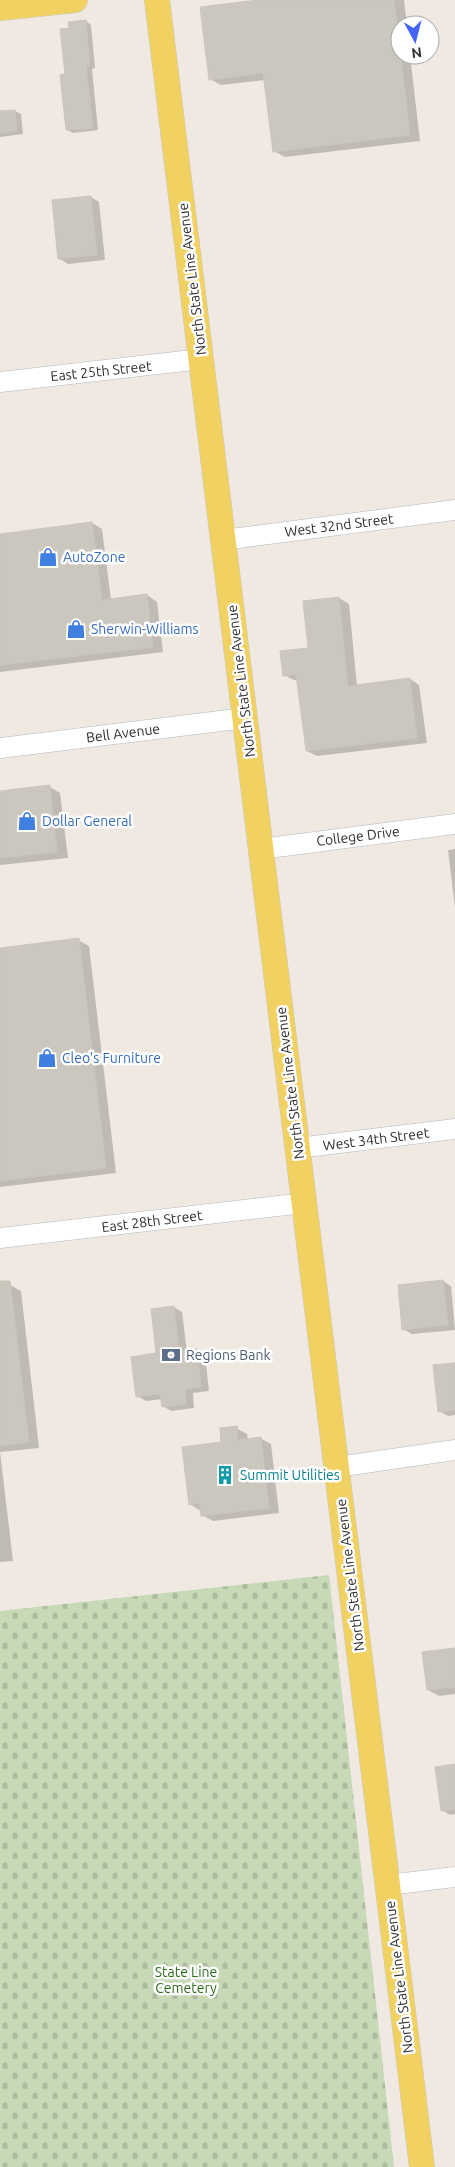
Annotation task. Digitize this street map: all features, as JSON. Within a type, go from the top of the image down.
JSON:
[{"type":"main road","points":[[0,8],[75,0]]},
{"type":"main road","name":"North State Line Avenue","points":[[157,0],[422,2167]]},
{"type":"street","name":"East 25th Street","points":[[0,382],[201,359]]},
{"type":"street","name":"West 32nd Street","points":[[223,540],[455,510]]},
{"type":"street","name":"Bell Avenue","points":[[0,748],[245,718]]},
{"type":"street","name":"College Drive","points":[[261,849],[455,824]]},
{"type":"street","name":"West 34th Street","points":[[298,1148],[455,1129]]},
{"type":"street","name":"East 28th Street","points":[[0,1238],[304,1203]]},
{"type":"street","points":[[336,1466],[455,1450]]},
{"type":"street","points":[[388,1886],[455,1877]]},
{"type":"green space","name":"State Line Cemetery","points":[[329,1575],[394,2167],[0,2167],[0,1611]]},
{"type":"building","points":[[258,0],[394,0],[396,15],[390,15],[390,65],[402,65],[410,135],[273,152],[263,73],[209,80],[200,7]]},
{"type":"building","points":[[86,20],[90,66],[86,66],[93,128],[66,130],[60,75],[65,74],[60,29],[69,28],[68,22]]},
{"type":"building","points":[[15,110],[17,131],[0,133],[0,111]]},
{"type":"building","points":[[91,196],[97,255],[58,259],[52,200]]},
{"type":"building","points":[[92,522],[102,600],[147,594],[153,647],[0,665],[0,534]]},
{"type":"building","points":[[339,597],[348,686],[410,678],[417,738],[306,751],[296,674],[283,676],[280,651],[308,648],[303,601]]},
{"type":"building","name":"Dollar General","points":[[50,785],[57,852],[0,858],[0,791]]},
{"type":"building","name":"Cleo's Furniture","points":[[79,938],[106,1168],[0,1181],[0,948]]},
{"type":"building","points":[[443,1280],[448,1325],[402,1330],[398,1285]]},
{"type":"building","points":[[0,1281],[10,1281],[29,1442],[0,1446]]},
{"type":"building","name":"Regions Bank","points":[[174,1306],[179,1351],[197,1349],[201,1387],[185,1389],[186,1404],[162,1407],[160,1394],[136,1397],[131,1357],[156,1353],[151,1309]]},
{"type":"building","points":[[455,1363],[455,1410],[438,1412],[433,1365]]},
{"type":"building","name":"Summit Utilities","points":[[237,1426],[238,1440],[261,1437],[269,1508],[201,1516],[199,1503],[189,1505],[182,1447],[221,1442],[220,1428]]},
{"type":"building","points":[[455,1648],[455,1687],[427,1690],[422,1652]]},
{"type":"building","points":[[455,1764],[455,1809],[441,1811],[435,1767]]},
{"type":"place","name":"AutoZone","points":[[48,557]]},
{"type":"place","name":"Sherwin-Williams","points":[[76,629]]},
{"type":"place","name":"Dollar General","points":[[27,821]]},
{"type":"place","name":"Cleo's Furniture","points":[[47,1058]]},
{"type":"place","name":"Regions Bank","points":[[171,1355]]},
{"type":"place","name":"Summit Utilities","points":[[225,1475]]}]
